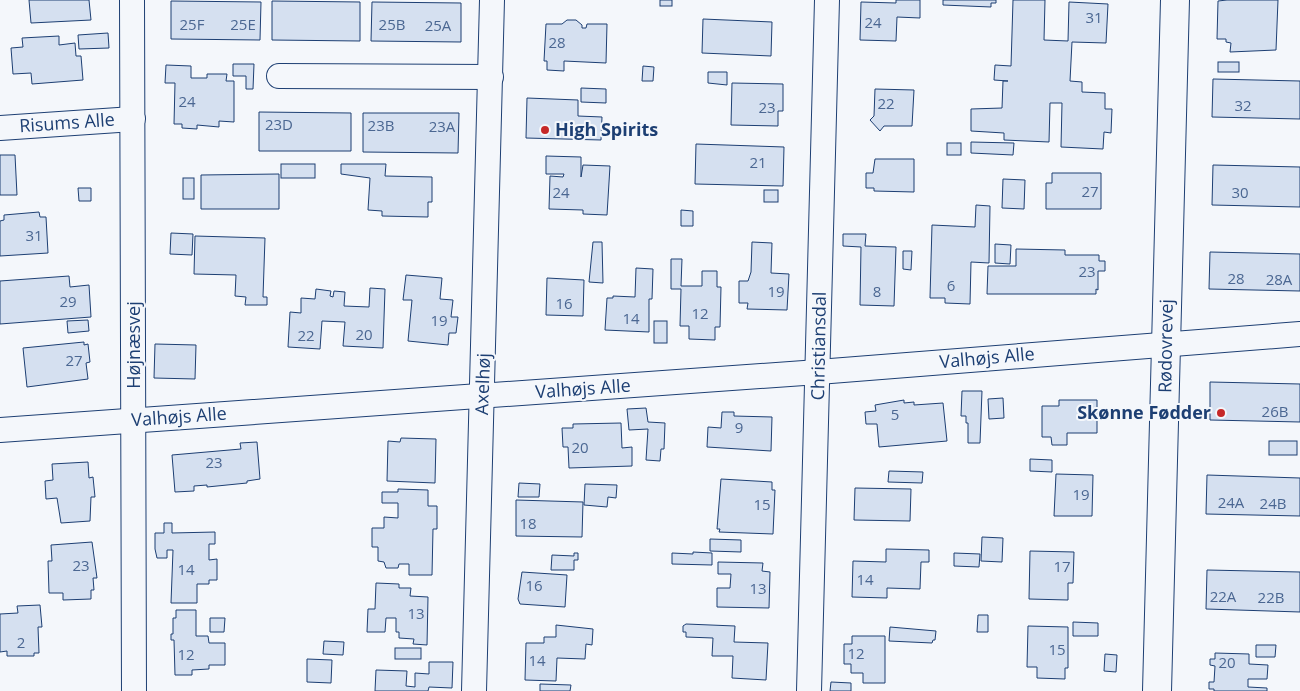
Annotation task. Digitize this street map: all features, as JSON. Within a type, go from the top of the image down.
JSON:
[{"type":"street","name":"Højnæsvej","points":[[132,0],[134,691]]},
{"type":"street","name":"Axelhøj","points":[[474,691],[492,0]]},
{"type":"street","name":"Christiansdal","points":[[809,691],[826,0]]},
{"type":"street","name":"Rødovrevej","points":[[1157,691],[1175,0]]},
{"type":"street","points":[[278,76],[491,76]]},
{"type":"street","name":"Risums Alle","points":[[0,128],[133,119]]},
{"type":"street","name":"Valhøjs Alle","points":[[0,430],[818,372],[1300,334]]},
{"type":"building","points":[[29,0],[89,0],[91,20],[31,23]]},
{"type":"building","points":[[660,0],[672,0],[672,6],[660,6]]},
{"type":"building","points":[[896,0],[920,0],[920,18],[897,17],[896,41],[860,40],[861,2],[896,3]]},
{"type":"building","points":[[943,0],[996,0],[996,3],[991,3],[991,7],[943,5]]},
{"type":"building","points":[[1013,0],[1045,0],[1044,40],[1068,41],[1069,2],[1108,4],[1106,43],[1072,42],[1070,81],[1082,82],[1082,92],[1105,93],[1105,109],[1112,109],[1111,133],[1104,132],[1103,149],[1061,147],[1062,103],[1050,103],[1049,142],[1004,140],[1004,133],[971,131],[971,109],[1002,108],[1003,81],[1008,81],[994,80],[995,65],[1011,66]]},
{"type":"building","points":[[1278,0],[1276,50],[1230,52],[1231,43],[1226,42],[1226,39],[1217,39],[1218,1]]},
{"type":"building","points":[[171,1],[261,2],[260,40],[171,39]]},
{"type":"building","points":[[272,1],[360,2],[360,41],[272,40]]},
{"type":"building","points":[[372,2],[461,3],[461,42],[371,41]]},
{"type":"building","points":[[703,19],[772,22],[771,56],[702,53]]},
{"type":"building","points":[[567,20],[576,20],[582,25],[582,28],[586,28],[587,24],[607,24],[606,63],[564,61],[564,71],[547,70],[547,61],[544,61],[546,24],[562,24]]},
{"type":"building","points":[[108,33],[109,48],[79,49],[78,35]]},
{"type":"building","points":[[59,36],[59,45],[75,43],[76,56],[81,56],[83,80],[32,84],[31,73],[13,74],[11,48],[23,47],[22,38]]},
{"type":"building","points":[[1218,62],[1239,62],[1239,72],[1218,72]]},
{"type":"building","points":[[233,64],[254,64],[253,89],[246,89],[246,76],[233,76]]},
{"type":"building","points":[[166,65],[191,66],[191,78],[207,78],[207,74],[227,74],[226,81],[234,81],[234,122],[219,121],[219,127],[197,125],[197,129],[182,128],[182,124],[174,124],[175,83],[165,83]]},
{"type":"building","points":[[643,66],[654,67],[653,81],[642,81]]},
{"type":"building","points":[[708,72],[727,72],[727,85],[708,83]]},
{"type":"building","points":[[1213,79],[1300,81],[1300,119],[1212,117]]},
{"type":"building","points":[[732,83],[783,84],[783,111],[778,111],[778,126],[731,125]]},
{"type":"building","points":[[581,88],[606,89],[606,103],[581,102]]},
{"type":"building","points":[[875,89],[914,90],[912,126],[884,126],[880,131],[870,120],[874,116]]},
{"type":"building","points":[[527,98],[578,100],[578,116],[602,117],[601,140],[526,138]]},
{"type":"building","points":[[259,112],[351,113],[351,151],[259,151]]},
{"type":"building","points":[[363,113],[459,113],[458,153],[363,152]]},
{"type":"building","points":[[971,142],[1014,143],[1013,155],[971,153]]},
{"type":"building","points":[[947,143],[961,143],[961,155],[947,155]]},
{"type":"building","points":[[696,144],[784,147],[783,186],[695,184]]},
{"type":"building","points":[[0,155],[15,155],[17,195],[0,195]]},
{"type":"building","points":[[546,156],[581,157],[581,177],[583,165],[610,166],[607,215],[583,214],[583,210],[549,209],[550,176],[563,177],[564,174],[546,174]]},
{"type":"building","points":[[875,159],[914,159],[914,192],[874,191],[874,188],[866,188],[866,173],[873,173]]},
{"type":"building","points":[[281,164],[315,164],[315,178],[281,178]]},
{"type":"building","points":[[341,164],[386,164],[385,176],[432,177],[432,202],[428,202],[428,217],[382,216],[382,211],[368,210],[370,178],[341,174]]},
{"type":"building","points":[[1213,165],[1300,167],[1300,207],[1212,205]]},
{"type":"building","points":[[1052,173],[1101,173],[1101,209],[1046,209],[1046,183],[1052,183]]},
{"type":"building","points":[[279,174],[279,209],[201,209],[201,175]]},
{"type":"building","points":[[183,178],[194,178],[194,199],[183,199]]},
{"type":"building","points":[[1003,179],[1025,180],[1024,209],[1002,208]]},
{"type":"building","points":[[78,188],[91,188],[91,201],[79,201]]},
{"type":"building","points":[[764,190],[778,190],[778,202],[764,202]]},
{"type":"building","points":[[976,205],[990,206],[989,263],[971,262],[970,304],[945,303],[945,298],[930,298],[932,225],[975,227]]},
{"type":"building","points":[[681,210],[693,211],[693,226],[681,226]]},
{"type":"building","points":[[39,212],[40,217],[46,217],[48,253],[0,256],[0,221],[4,220],[4,215]]},
{"type":"building","points":[[171,233],[193,234],[192,255],[170,254]]},
{"type":"building","points":[[843,234],[866,234],[865,246],[896,247],[894,306],[860,305],[861,247],[843,246]]},
{"type":"building","points":[[195,236],[265,238],[263,297],[267,297],[267,305],[245,305],[246,297],[235,296],[236,275],[194,274]]},
{"type":"building","points":[[593,242],[602,242],[603,283],[589,282]]},
{"type":"building","points":[[752,242],[772,243],[771,273],[789,274],[787,310],[747,309],[748,303],[739,303],[739,281],[748,281],[751,272]]},
{"type":"building","points":[[995,244],[1011,245],[1010,264],[995,263]]},
{"type":"building","points":[[1016,249],[1065,250],[1065,255],[1099,255],[1099,261],[1105,261],[1105,271],[1098,271],[1098,290],[1096,289],[1096,294],[987,294],[988,266],[1016,266]]},
{"type":"building","points":[[903,251],[912,251],[911,270],[903,269]]},
{"type":"building","points":[[1210,252],[1300,254],[1300,291],[1209,289]]},
{"type":"building","points":[[671,259],[682,259],[681,286],[702,286],[702,271],[717,271],[717,287],[721,287],[720,327],[715,327],[715,340],[689,339],[689,326],[680,326],[681,289],[671,289]]},
{"type":"building","points":[[636,268],[653,269],[652,299],[649,299],[649,332],[605,330],[607,298],[613,298],[613,296],[635,297]]},
{"type":"building","points":[[406,275],[442,278],[440,299],[453,300],[451,317],[458,317],[456,333],[449,333],[448,345],[408,341],[412,300],[403,300]]},
{"type":"building","points":[[69,276],[70,287],[89,285],[91,317],[0,324],[0,281]]},
{"type":"building","points":[[547,278],[584,280],[583,316],[546,315]]},
{"type":"building","points":[[370,288],[385,289],[383,348],[343,346],[345,322],[322,321],[320,349],[288,347],[290,312],[301,313],[301,298],[315,299],[316,289],[331,291],[330,296],[333,297],[334,291],[345,292],[344,306],[369,307]]},
{"type":"building","points":[[88,320],[89,331],[68,333],[67,321]]},
{"type":"building","points":[[654,321],[667,321],[667,343],[654,343]]},
{"type":"building","points":[[84,342],[84,345],[88,344],[90,362],[86,363],[88,379],[27,387],[23,348]]},
{"type":"building","points":[[155,344],[196,345],[195,379],[154,378]]},
{"type":"building","points":[[1210,382],[1300,384],[1300,422],[1210,420]]},
{"type":"building","points":[[962,391],[982,391],[980,443],[968,443],[968,423],[966,423],[966,416],[961,416]]},
{"type":"building","points":[[1003,398],[1004,418],[989,419],[988,399]]},
{"type":"building","points":[[904,400],[904,403],[914,402],[914,405],[943,403],[947,441],[879,447],[877,424],[866,424],[865,412],[876,411],[875,405]]},
{"type":"building","points":[[1059,400],[1097,400],[1097,433],[1067,433],[1067,445],[1052,445],[1051,437],[1042,437],[1042,406],[1059,406]]},
{"type":"building","points":[[646,408],[648,422],[665,423],[664,449],[661,449],[660,461],[646,460],[648,429],[629,430],[627,409]]},
{"type":"building","points":[[722,412],[734,412],[734,416],[772,417],[771,451],[707,447],[708,427],[721,428]]},
{"type":"building","points":[[621,423],[622,448],[632,447],[632,466],[569,468],[568,447],[563,447],[562,428],[573,428],[573,424]]},
{"type":"building","points":[[401,438],[436,439],[435,483],[387,481],[388,441],[400,442]]},
{"type":"building","points":[[1269,441],[1297,441],[1297,455],[1269,455]]},
{"type":"building","points":[[257,442],[260,479],[247,481],[247,483],[207,487],[207,485],[194,486],[194,491],[175,492],[172,455],[241,449],[240,443]]},
{"type":"building","points":[[1030,459],[1052,460],[1052,472],[1030,471]]},
{"type":"building","points":[[88,462],[89,478],[93,477],[95,497],[91,497],[90,521],[61,523],[57,498],[46,499],[45,481],[53,480],[52,464]]},
{"type":"building","points":[[889,471],[923,472],[922,483],[888,482]]},
{"type":"building","points":[[1056,474],[1093,475],[1092,516],[1054,516]]},
{"type":"building","points":[[1207,475],[1300,478],[1300,516],[1206,514]]},
{"type":"building","points":[[721,479],[772,482],[772,490],[775,490],[773,534],[719,532],[720,529],[717,529]]},
{"type":"building","points":[[519,483],[540,484],[539,497],[518,497]]},
{"type":"building","points":[[585,484],[617,485],[616,498],[608,497],[607,507],[584,505]]},
{"type":"building","points":[[855,488],[911,489],[910,521],[854,520]]},
{"type":"building","points":[[398,489],[428,490],[428,506],[437,506],[437,529],[433,529],[432,575],[409,575],[409,564],[399,564],[398,568],[386,568],[384,562],[378,561],[378,547],[372,547],[372,528],[384,528],[384,517],[398,518],[398,503],[382,503],[382,492],[398,492]]},
{"type":"building","points":[[516,500],[583,502],[582,537],[516,536]]},
{"type":"building","points":[[164,523],[172,523],[172,533],[215,532],[215,544],[209,544],[209,560],[217,559],[217,580],[209,580],[209,584],[197,584],[197,603],[171,603],[173,550],[167,550],[167,558],[157,558],[155,549],[155,533],[164,533]]},
{"type":"building","points":[[982,537],[1003,538],[1002,562],[981,561]]},
{"type":"building","points":[[710,539],[741,540],[741,552],[710,551]]},
{"type":"building","points":[[92,542],[97,578],[93,578],[94,590],[91,590],[91,599],[63,600],[63,593],[49,593],[48,561],[52,561],[51,545]]},
{"type":"building","points":[[886,549],[929,550],[929,562],[921,562],[920,589],[887,588],[887,598],[852,597],[853,561],[886,562]]},
{"type":"building","points":[[1030,551],[1074,552],[1073,583],[1068,583],[1068,600],[1029,599]]},
{"type":"building","points":[[693,552],[712,553],[712,565],[672,564],[672,553],[693,554]]},
{"type":"building","points":[[574,553],[578,553],[578,560],[574,560],[574,570],[551,570],[552,555],[574,556]]},
{"type":"building","points":[[954,553],[980,554],[979,567],[954,566]]},
{"type":"building","points":[[718,562],[763,563],[762,571],[770,572],[769,608],[717,607],[717,588],[730,588],[731,574],[718,574]]},
{"type":"building","points":[[1207,570],[1300,572],[1300,612],[1206,609]]},
{"type":"building","points":[[522,572],[567,575],[565,607],[520,604],[518,599]]},
{"type":"building","points":[[376,583],[399,584],[399,588],[411,588],[410,596],[428,597],[427,645],[413,644],[414,639],[399,638],[399,632],[396,632],[396,618],[386,618],[385,632],[367,632],[368,609],[375,609]]},
{"type":"building","points":[[40,605],[42,627],[38,627],[39,653],[34,653],[34,656],[7,656],[7,651],[0,652],[0,614],[18,613],[17,606]]},
{"type":"building","points":[[176,610],[196,610],[196,636],[208,636],[209,643],[225,643],[225,665],[209,665],[209,669],[192,670],[192,675],[175,675],[174,640],[171,640],[171,634],[173,634],[173,618],[176,618]]},
{"type":"building","points":[[978,615],[988,615],[988,632],[977,632]]},
{"type":"building","points":[[210,618],[225,618],[224,632],[210,632]]},
{"type":"building","points":[[1073,622],[1098,623],[1098,636],[1073,636]]},
{"type":"building","points":[[686,624],[735,626],[734,642],[768,643],[766,680],[732,678],[733,656],[712,656],[713,638],[686,637],[686,632],[683,632],[683,626]]},
{"type":"building","points":[[556,625],[593,629],[592,645],[586,644],[585,659],[557,658],[556,681],[525,680],[526,643],[544,643],[544,637],[556,637]]},
{"type":"building","points":[[1028,626],[1068,627],[1068,668],[1065,668],[1065,679],[1037,678],[1037,667],[1027,667]]},
{"type":"building","points":[[890,627],[936,631],[935,640],[932,643],[889,641]]},
{"type":"building","points":[[852,636],[885,636],[885,683],[863,683],[863,673],[851,673],[851,664],[844,664],[844,644],[852,644]]},
{"type":"building","points":[[324,641],[344,642],[343,655],[323,654]]},
{"type":"building","points":[[1256,645],[1276,645],[1275,657],[1256,657]]},
{"type":"building","points":[[395,648],[421,648],[421,659],[395,659]]},
{"type":"building","points":[[1215,653],[1249,654],[1249,664],[1268,665],[1267,679],[1248,679],[1248,687],[1267,688],[1267,691],[1214,691],[1214,689],[1209,689],[1209,682],[1214,682],[1215,666],[1210,665],[1210,659],[1215,659]]},
{"type":"building","points":[[1105,654],[1117,655],[1116,672],[1104,671]]},
{"type":"building","points":[[307,659],[332,660],[331,683],[307,682]]},
{"type":"building","points":[[429,662],[453,662],[452,688],[429,687],[428,691],[375,691],[376,670],[407,671],[406,686],[415,687],[415,673],[429,674]]},
{"type":"building","points":[[831,682],[851,683],[851,691],[830,691]]},
{"type":"building","points":[[540,684],[571,685],[570,691],[540,691]]},
{"type":"place","name":"High Spirits","points":[[545,130]]},
{"type":"place","name":"Skønne Fødder","points":[[1221,413]]}]
